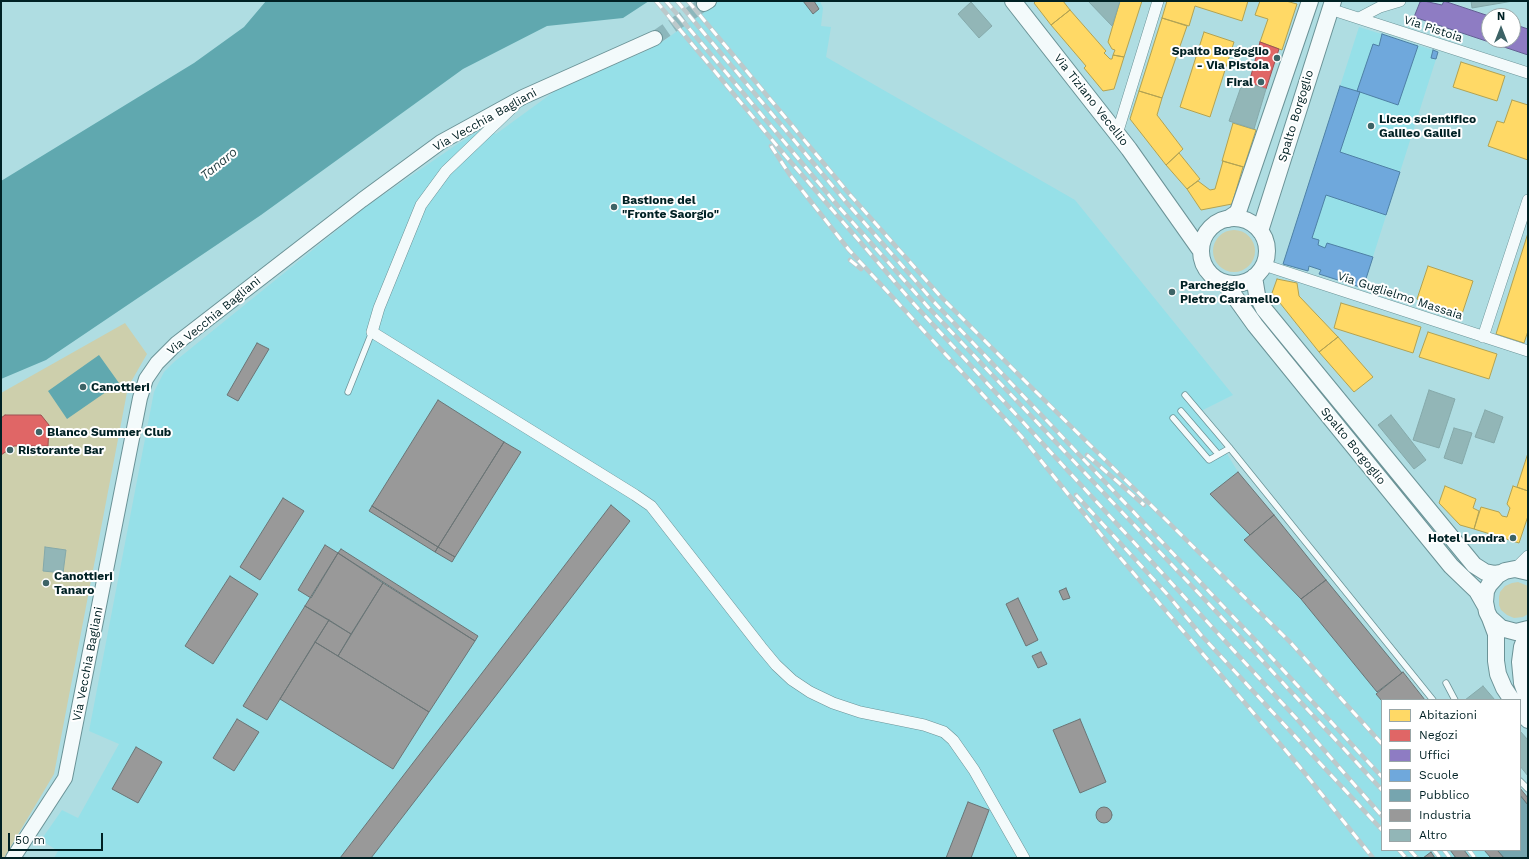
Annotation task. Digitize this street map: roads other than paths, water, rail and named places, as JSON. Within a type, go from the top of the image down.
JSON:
[{"type":"main road","name":"Via Tiziano Vecellio","points":[[1013,1],[1117,134],[1167,201]]},
{"type":"main road","name":"Spalto Borgoglio","points":[[1310,1],[1239,209],[1233,216],[1207,232],[1203,241],[1201,251],[1205,267],[1210,274],[1225,283],[1251,319],[1451,566],[1477,591],[1488,612],[1496,634],[1496,661],[1498,674],[1504,688],[1511,699]]},
{"type":"main road","name":"Spalto Borgoglio","points":[[1260,231],[1331,5]]},
{"type":"main road","points":[[1167,201],[1193,225],[1201,227],[1237,219],[1254,225],[1260,231],[1265,239],[1267,248],[1267,256],[1264,265],[1254,278],[1235,284],[1225,283]]},
{"type":"main road","points":[[1167,201],[1201,251]]},
{"type":"main road","name":"Spalto Borgoglio","points":[[1254,278],[1257,295],[1264,309],[1470,561],[1478,569],[1485,572],[1495,574],[1515,571]]},
{"type":"main road","points":[[1515,571],[1496,577],[1489,585],[1485,595],[1488,612],[1495,624],[1505,630],[1516,632],[1528,630],[1522,647],[1520,662],[1522,683],[1528,699]]},
{"type":"main road","points":[[1521,711],[1528,720]]},
{"type":"street","points":[[1117,134],[1158,1]]},
{"type":"street","points":[[1359,18],[1380,7],[1400,1]]},
{"type":"street","name":"Via Pistoia","points":[[1331,5],[1359,18],[1528,73]]},
{"type":"street","name":"Via Vecchia Bagliani","points":[[13,858],[65,778],[140,398],[146,379],[157,363],[177,343],[362,200],[441,142],[523,97],[655,38]]},
{"type":"street","points":[[523,97],[446,171],[421,205],[379,308],[372,332],[651,506],[761,648],[792,680],[810,692],[847,708],[944,732],[953,740],[974,770],[1024,858]]},
{"type":"street","points":[[1483,337],[1528,200]]},
{"type":"street","name":"Via Guglielmo Massaia","points":[[1264,265],[1528,351]]},
{"type":"street","points":[[1515,571],[1528,556]]},
{"type":"lane","points":[[348,392],[372,332]]},
{"type":"lane","points":[[1185,395],[1230,448],[1432,699]]},
{"type":"lane","points":[[1181,411],[1218,454]]},
{"type":"lane","points":[[1173,418],[1209,460],[1230,448]]},
{"type":"lane","points":[[1446,683],[1454,699]]},
{"type":"lane","points":[[1521,781],[1528,789]]},
{"type":"water","name":"Tanaro","points":[[266,1],[649,1],[623,18],[547,26],[463,69],[261,215],[46,360],[1,379],[1,181],[194,63],[244,27]]},
{"type":"water","name":"Canottieri","points":[[99,355],[119,383],[67,419],[48,391]]},
{"type":"tunnel","points":[[655,38],[704,4]]},
{"type":"railway","points":[[656,1],[783,153],[914,304],[1296,718],[1381,815]]},
{"type":"railway","points":[[666,1],[838,206],[928,307],[1258,656],[1381,789]]},
{"type":"railway","points":[[677,1],[846,202],[934,302],[1260,645],[1381,776]]},
{"type":"railway","points":[[688,1],[851,196],[941,297],[1290,642],[1381,743]]},
{"type":"railway","points":[[771,146],[790,175],[849,250],[1021,436],[1111,547],[1299,766],[1373,858]]},
{"type":"railway","points":[[850,260],[861,269]]},
{"type":"railway","points":[[1087,455],[1144,505]]},
{"type":"railway","points":[[1076,495],[1167,594],[1201,635],[1381,829]]},
{"type":"railway","points":[[1400,851],[1406,858]]},
{"type":"railway","points":[[1411,851],[1417,858]]},
{"type":"railway","points":[[1435,851],[1440,858]]},
{"type":"railway","points":[[1445,851],[1450,858]]},
{"type":"railway","points":[[1470,851],[1475,858]]},
{"type":"place","name":"Spalto Borgoglio - Via Pistoia","points":[[1277,58]]},
{"type":"place","name":"Firal","points":[[1261,82]]},
{"type":"place","name":"Liceo scientifico Galileo Galilei","points":[[1371,126]]},
{"type":"place","name":"Bastione del \"Fronte Saorgio\"","points":[[614,207]]},
{"type":"place","name":"Parcheggio Pietro Caramello","points":[[1172,292]]},
{"type":"place","name":"Canottieri","points":[[83,387]]},
{"type":"place","name":"Blanco Summer Club","points":[[39,432]]},
{"type":"place","name":"Ristorante Bar","points":[[10,450]]},
{"type":"place","name":"Hotel Londra","points":[[1513,538]]},
{"type":"place","name":"Canottieri Tanaro","points":[[46,583]]}]
